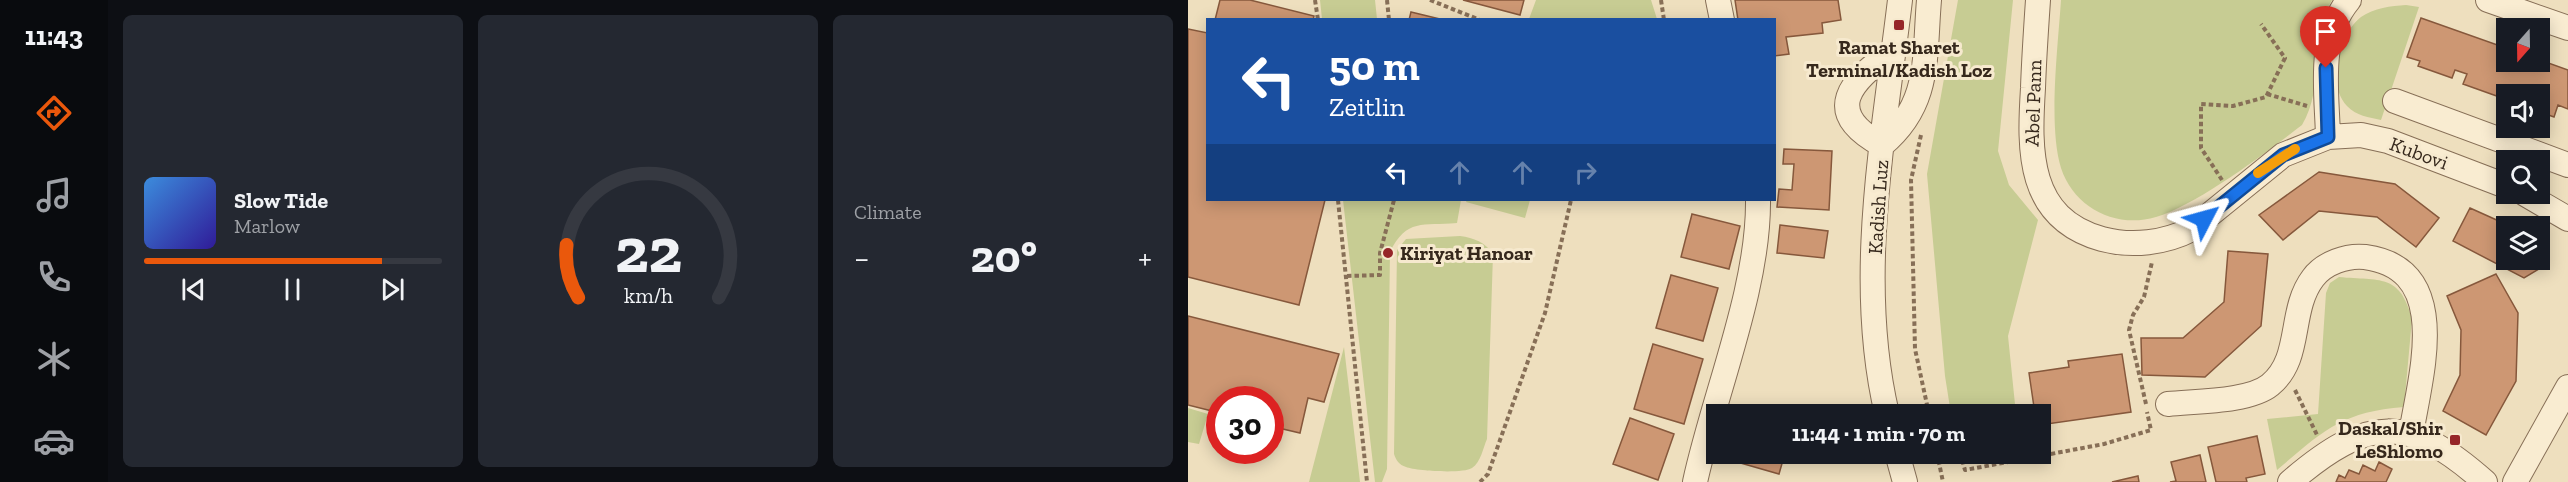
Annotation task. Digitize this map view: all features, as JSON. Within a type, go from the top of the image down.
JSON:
[{"type":"street","points":[[1718,0],[1722,18]]},
{"type":"street","name":"Kadish Luz","points":[[1886,404],[1875,318],[1874,281],[1882,145],[1900,0]]},
{"type":"street","points":[[1893,51],[1856,82],[1848,100],[1847,111],[1856,129],[1882,145],[1903,125],[1917,100],[1922,78],[1929,0]]},
{"type":"street","name":"Abel Pann","points":[[2038,0],[2030,132],[2031,159],[2040,185],[2054,209],[2092,236],[2133,243],[2175,238],[2192,229],[2283,155],[2328,137]]},
{"type":"street","points":[[2328,137],[2328,39],[2336,20],[2349,0]]},
{"type":"street","points":[[2488,0],[2568,28]]},
{"type":"street","points":[[2395,101],[2568,165]]},
{"type":"street","name":"Kubovi","points":[[2328,137],[2361,135],[2388,141],[2496,182]]},
{"type":"street","points":[[1695,482],[1747,284],[1757,225],[1758,201]]},
{"type":"street","points":[[2542,204],[2568,219]]},
{"type":"street","points":[[2168,404],[2247,395],[2268,387],[2285,370],[2303,295],[2313,276],[2344,257],[2365,257],[2389,264],[2408,279],[2425,311],[2426,334],[2411,434]]},
{"type":"street","points":[[2515,482],[2568,387]]},
{"type":"street","points":[[2290,482],[2325,453],[2369,433],[2391,431],[2411,434],[2446,449],[2485,482]]},
{"type":"street","points":[[1900,464],[1905,482]]},
{"type":"path","points":[[1315,0],[1318,18]]},
{"type":"path","points":[[1387,0],[1389,18]]},
{"type":"path","points":[[1430,0],[1475,18]]},
{"type":"path","points":[[1661,0],[1664,18]]},
{"type":"path","points":[[2232,196],[2201,148],[2201,104],[2233,106],[2266,97],[2285,58],[2261,24]]},
{"type":"path","points":[[2267,94],[2327,112]]},
{"type":"path","points":[[1922,131],[1911,180],[1915,338],[1927,404]]},
{"type":"path","points":[[1338,201],[1367,482]]},
{"type":"path","points":[[1347,276],[1380,275],[1380,253],[1394,201]]},
{"type":"path","points":[[1480,482],[1488,474],[1545,313],[1571,201]]},
{"type":"path","points":[[2051,454],[2104,444],[2151,430],[2129,330],[2133,315],[2144,297],[2157,241]]},
{"type":"path","points":[[2285,370],[2325,453]]},
{"type":"path","points":[[1938,464],[1942,482]]},
{"type":"path","points":[[1963,464],[1965,470],[1997,464]]},
{"type":"green space","points":[[1320,0],[1375,0],[1377,18],[1322,18]]},
{"type":"green space","points":[[1536,0],[1651,0],[1657,18],[1529,18]]},
{"type":"green space","points":[[1958,0],[2013,0],[1998,151],[2009,185],[2038,220],[2008,336],[2015,404],[1949,404],[1927,174]]},
{"type":"green space","points":[[2061,0],[2332,0],[2321,30],[2313,94],[2302,125],[2231,177],[2173,211],[2141,220],[2126,220],[2098,212],[2086,204],[2067,182],[2057,151],[2054,109]]},
{"type":"green space","points":[[2406,5],[2419,7],[2381,120],[2359,114],[2347,106],[2337,85],[2336,73],[2341,47],[2353,25],[2361,17],[2377,10]]},
{"type":"green space","points":[[1343,201],[1461,201],[1457,223],[1417,226],[1409,229],[1396,241],[1390,252],[1387,469],[1382,482],[1375,482]]},
{"type":"green space","points":[[1466,201],[1530,201],[1525,218]]},
{"type":"green space","points":[[1460,236],[1479,241],[1493,254],[1487,439],[1480,459],[1467,470],[1429,471],[1411,468],[1400,464],[1394,454],[1397,250],[1406,239]]},
{"type":"green space","points":[[2339,277],[2386,282],[2401,294],[2407,304],[2412,319],[2404,407],[2364,413],[2348,419],[2307,444],[2277,470],[2267,419],[2318,414],[2326,293],[2330,283]]},
{"type":"green space","points":[[1344,347],[1360,482],[1309,482]]},
{"type":"green space","points":[[1188,408],[1206,413],[1206,421],[1199,444],[1188,442]]},
{"type":"building","points":[[1220,0],[1250,0],[1314,16],[1314,18],[1216,18]]},
{"type":"building","points":[[1463,0],[1524,0],[1520,15]]},
{"type":"building","points":[[1735,0],[1838,0],[1841,20],[1822,23],[1823,33],[1786,37],[1789,54],[1776,56],[1776,18],[1738,18]]},
{"type":"building","points":[[1411,12],[1436,18],[1410,18]]},
{"type":"building","points":[[2421,18],[2496,44],[2496,72],[2550,72],[2550,64],[2568,70],[2568,109],[2558,105],[2554,117],[2550,116],[2550,84],[2496,84],[2496,96],[2463,84],[2467,74],[2455,70],[2452,78],[2418,66],[2420,61],[2407,57]]},
{"type":"building","points":[[1188,29],[1206,33],[1206,201],[1325,201],[1299,305],[1188,277]]},
{"type":"building","points":[[1784,149],[1832,151],[1829,210],[1777,207],[1779,189],[1792,190],[1794,164],[1783,164]]},
{"type":"building","points":[[2319,172],[2395,184],[2439,218],[2416,247],[2377,217],[2319,211],[2283,240],[2259,215]]},
{"type":"building","points":[[2470,208],[2496,220],[2496,263],[2453,241]]},
{"type":"building","points":[[1692,214],[1740,226],[1729,269],[1681,257]]},
{"type":"building","points":[[1780,225],[1828,231],[1824,258],[1777,253]]},
{"type":"building","points":[[2228,251],[2268,254],[2261,326],[2205,377],[2142,375],[2141,338],[2183,338],[2224,302]]},
{"type":"building","points":[[2509,270],[2537,270],[2524,278]]},
{"type":"building","points":[[2496,274],[2518,313],[2516,381],[2486,435],[2443,411],[2460,375],[2461,330],[2447,296]]},
{"type":"building","points":[[1671,275],[1718,288],[1703,341],[1656,328]]},
{"type":"building","points":[[1188,316],[1339,354],[1324,402],[1308,398],[1300,433],[1284,429],[1284,386],[1206,386],[1206,410],[1188,405]]},
{"type":"building","points":[[1653,344],[1703,359],[1684,424],[1634,409]]},
{"type":"building","points":[[2122,354],[2131,412],[2051,423],[2051,404],[2034,404],[2029,373],[2069,367],[2068,361]]},
{"type":"building","points":[[1630,418],[1674,434],[1658,480],[1613,464]]},
{"type":"building","points":[[2257,436],[2265,474],[2246,478],[2247,482],[2216,482],[2208,447]]},
{"type":"building","points":[[2200,455],[2206,482],[2170,482],[2176,481],[2171,462]]},
{"type":"building","points":[[2379,462],[2392,469],[2386,482],[2336,482],[2339,475],[2345,478],[2349,470],[2359,474],[2363,465],[2375,471]]},
{"type":"building","points":[[1744,464],[1782,464],[1779,474]]},
{"type":"building","points":[[2138,476],[2139,482],[2112,482]]},
{"type":"slow traffic","points":[[2258,173],[2295,149]]},
{"type":"place","name":"Ramat Sharet Terminal/Kadish Loz","points":[[1899,25]]},
{"type":"place","name":"Kiriyat Hanoar","points":[[1388,253]]},
{"type":"place","name":"Daskal/Shir LeShlomo","points":[[2455,440]]},
{"type":"route","points":[[2204,219],[2283,155],[2328,137],[2326,68]]}]
